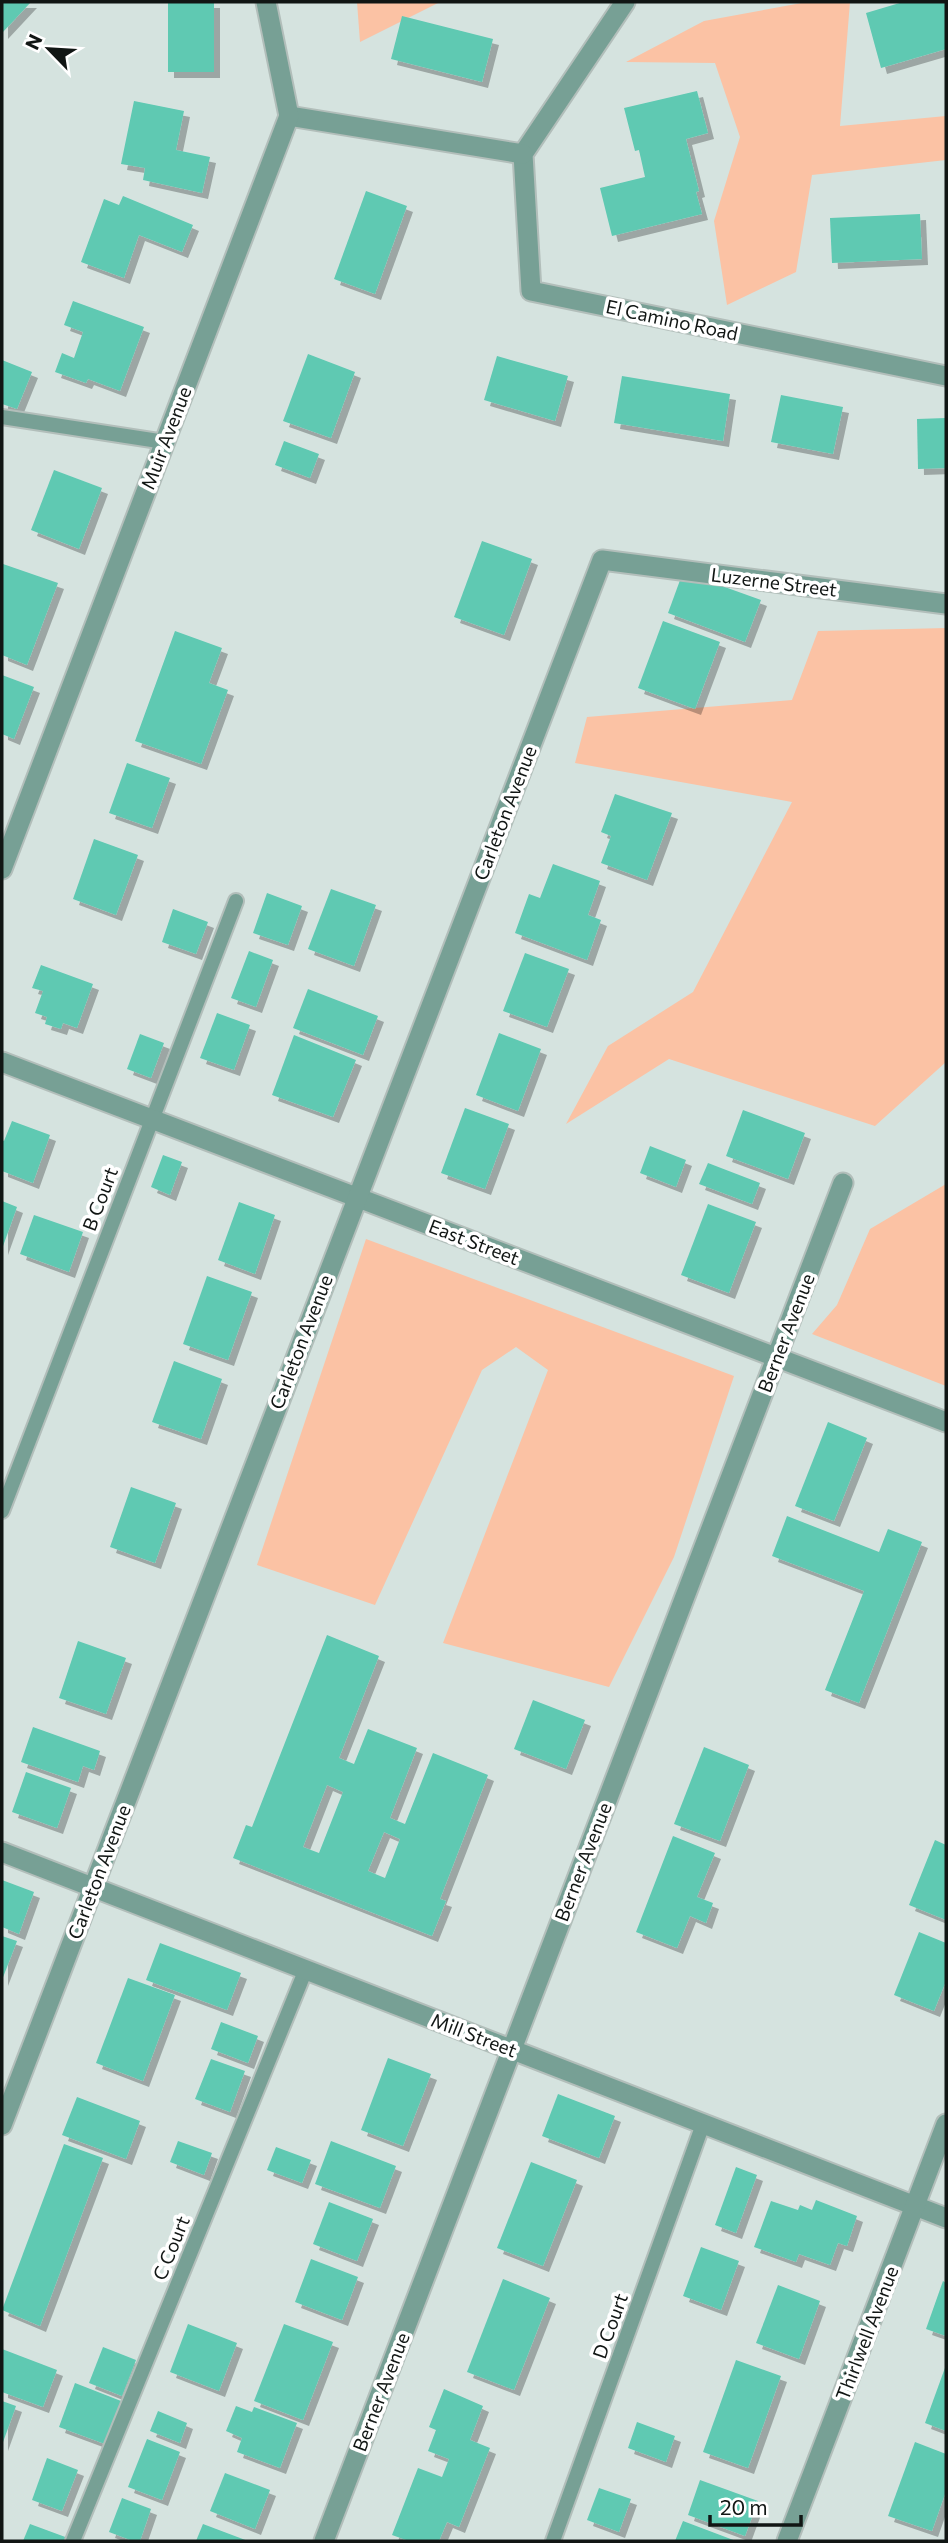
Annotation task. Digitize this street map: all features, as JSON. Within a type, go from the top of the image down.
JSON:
[{"type":"street","points":[[267,2],[289,117],[523,154],[625,2]]},
{"type":"street","name":"Muir Avenue","points":[[2,869],[289,117]]},
{"type":"street","name":"El Camino Road","points":[[523,154],[531,290],[946,376]]},
{"type":"street","name":"Luzerne Street","points":[[601,560],[946,604]]},
{"type":"street","name":"Carleton Avenue","points":[[2,2124],[601,560]]},
{"type":"street","name":"East Street","points":[[2,1062],[946,1422]]},
{"type":"street","name":"Berner Avenue","points":[[324,2541],[843,1183]]},
{"type":"street","name":"Mill Street","points":[[2,1852],[946,2218]]},
{"type":"street","name":"Thirlwell Avenue","points":[[786,2541],[946,2124]]},
{"type":"lane","points":[[2,417],[164,442]]},
{"type":"lane","name":"B Court","points":[[2,1511],[236,901]]},
{"type":"lane","name":"C Court","points":[[73,2541],[306,1969]]},
{"type":"lane","name":"D Court","points":[[553,2541],[703,2124]]},
{"type":"shaded area","points":[[357,2],[440,2],[360,42]]},
{"type":"shaded area","points":[[807,2],[850,2],[840,126],[946,116],[946,160],[812,175],[796,272],[727,305],[714,221],[740,137],[715,63],[626,62],[704,21]]},
{"type":"shaded area","points":[[946,628],[946,1062],[875,1126],[669,1059],[566,1124],[608,1046],[693,992],[792,802],[575,763],[587,717],[792,700],[818,631]]},
{"type":"shaded area","points":[[946,1184],[946,1386],[812,1334],[837,1305],[870,1229]]},
{"type":"shaded area","points":[[366,1239],[734,1376],[674,1557],[609,1687],[443,1643],[548,1370],[516,1347],[482,1370],[375,1605],[257,1565]]},
{"type":"building","points":[[2,2],[31,2],[2,33]]},
{"type":"building","points":[[168,2],[214,2],[214,72],[168,72]]},
{"type":"building","points":[[903,2],[946,2],[946,49],[881,68],[866,13]]},
{"type":"building","points":[[402,16],[493,39],[482,82],[391,59]]},
{"type":"building","points":[[697,91],[708,133],[686,139],[702,214],[612,236],[600,188],[645,177],[639,150],[635,151],[624,108]]},
{"type":"building","points":[[134,101],[184,111],[176,150],[210,157],[202,193],[143,180],[145,168],[121,164]]},
{"type":"building","points":[[366,191],[407,206],[375,294],[334,279]]},
{"type":"building","points":[[123,196],[193,225],[182,252],[139,235],[124,278],[81,262],[104,199],[119,205]]},
{"type":"building","points":[[920,214],[922,259],[832,263],[830,218]]},
{"type":"building","points":[[73,301],[144,327],[120,391],[88,379],[86,383],[55,372],[62,353],[74,358],[83,332],[64,325]]},
{"type":"building","points":[[308,354],[355,372],[331,438],[283,421]]},
{"type":"building","points":[[497,356],[568,376],[555,421],[484,400]]},
{"type":"building","points":[[2,360],[32,372],[17,409],[2,404]]},
{"type":"building","points":[[622,376],[730,394],[723,441],[614,423]]},
{"type":"building","points":[[781,395],[843,407],[833,454],[771,442]]},
{"type":"building","points":[[946,418],[946,468],[918,469],[917,419]]},
{"type":"building","points":[[284,441],[319,454],[310,478],[275,465]]},
{"type":"building","points":[[54,470],[102,488],[79,549],[31,530]]},
{"type":"building","points":[[482,541],[532,559],[504,635],[454,617]]},
{"type":"building","points":[[3,564],[58,583],[27,665],[2,655]]},
{"type":"building","points":[[683,572],[761,600],[745,642],[668,613]]},
{"type":"building","points":[[663,621],[720,642],[695,709],[638,688]]},
{"type":"building","points":[[175,631],[222,648],[209,683],[228,690],[201,764],[135,741]]},
{"type":"building","points":[[2,675],[34,687],[14,739],[2,734]]},
{"type":"building","points":[[127,763],[170,778],[152,828],[109,813]]},
{"type":"building","points":[[615,794],[672,813],[647,880],[601,863],[611,836],[601,832]]},
{"type":"building","points":[[94,839],[138,855],[116,915],[73,899]]},
{"type":"building","points":[[553,864],[600,881],[588,915],[601,920],[587,960],[515,933],[529,894],[540,898]]},
{"type":"building","points":[[331,889],[376,905],[354,966],[308,949]]},
{"type":"building","points":[[267,893],[302,906],[288,945],[253,933]]},
{"type":"building","points":[[173,909],[208,922],[196,954],[162,942]]},
{"type":"building","points":[[249,951],[273,960],[256,1007],[231,998]]},
{"type":"building","points":[[525,953],[569,969],[547,1027],[503,1011]]},
{"type":"building","points":[[41,965],[93,984],[77,1028],[63,1023],[61,1029],[45,1024],[47,1017],[35,1013],[43,991],[32,988]]},
{"type":"building","points":[[308,989],[378,1016],[363,1055],[293,1028]]},
{"type":"building","points":[[217,1013],[250,1025],[234,1070],[200,1058]]},
{"type":"building","points":[[499,1033],[541,1049],[518,1111],[476,1095]]},
{"type":"building","points":[[140,1034],[164,1043],[151,1078],[127,1069]]},
{"type":"building","points":[[294,1035],[356,1060],[333,1117],[272,1095]]},
{"type":"building","points":[[465,1108],[509,1124],[485,1189],[441,1173]]},
{"type":"building","points":[[743,1110],[805,1133],[788,1179],[726,1156]]},
{"type":"building","points":[[12,1121],[50,1135],[33,1183],[2,1171],[2,1140],[4,1141]]},
{"type":"building","points":[[650,1146],[686,1160],[676,1187],[640,1173]]},
{"type":"building","points":[[163,1155],[182,1162],[170,1195],[151,1187]]},
{"type":"building","points":[[708,1163],[760,1183],[752,1204],[699,1184]]},
{"type":"building","points":[[2,1201],[17,1207],[2,1249]]},
{"type":"building","points":[[239,1202],[275,1215],[255,1274],[218,1260]]},
{"type":"building","points":[[708,1204],[756,1222],[729,1293],[681,1275]]},
{"type":"building","points":[[34,1215],[83,1232],[69,1272],[20,1254]]},
{"type":"building","points":[[207,1276],[252,1292],[228,1360],[183,1344]]},
{"type":"building","points":[[174,1361],[222,1379],[201,1439],[152,1422]]},
{"type":"building","points":[[828,1422],[867,1438],[834,1521],[795,1506]]},
{"type":"building","points":[[131,1487],[176,1503],[155,1563],[110,1547]]},
{"type":"building","points":[[787,1516],[879,1552],[888,1529],[922,1542],[859,1703],[825,1690],[864,1591],[772,1556]]},
{"type":"building","points":[[327,1635],[379,1656],[339,1758],[354,1764],[368,1729],[417,1748],[390,1818],[405,1824],[433,1753],[488,1775],[440,1899],[446,1901],[432,1936],[233,1858],[246,1825],[252,1827]],"holes":[[[327,1785],[343,1792],[319,1853],[303,1847]],[[384,1832],[400,1839],[385,1878],[368,1871]]]},
{"type":"building","points":[[78,1641],[126,1658],[106,1714],[59,1698]]},
{"type":"building","points":[[533,1700],[585,1720],[566,1769],[514,1749]]},
{"type":"building","points":[[33,1727],[100,1751],[94,1770],[83,1766],[78,1782],[21,1762]]},
{"type":"building","points":[[704,1747],[749,1765],[720,1841],[674,1824]]},
{"type":"building","points":[[26,1772],[71,1788],[57,1828],[12,1812]]},
{"type":"building","points":[[673,1836],[715,1853],[697,1897],[713,1903],[706,1923],[690,1916],[677,1948],[636,1932]]},
{"type":"building","points":[[935,1840],[946,1845],[946,1920],[909,1905]]},
{"type":"building","points":[[2,1880],[34,1892],[19,1934],[2,1927]]},
{"type":"building","points":[[919,1932],[946,1943],[946,1981],[934,2011],[894,1995]]},
{"type":"building","points":[[2,1936],[17,1941],[2,1980]]},
{"type":"building","points":[[160,1943],[241,1973],[227,2010],[146,1980]]},
{"type":"building","points":[[128,1978],[175,1995],[143,2081],[96,2063]]},
{"type":"building","points":[[221,2022],[258,2036],[248,2063],[211,2049]]},
{"type":"building","points":[[388,2058],[431,2074],[403,2146],[361,2130]]},
{"type":"building","points":[[211,2059],[245,2071],[230,2112],[195,2099]]},
{"type":"building","points":[[558,2094],[615,2116],[599,2158],[542,2136]]},
{"type":"building","points":[[77,2097],[140,2121],[126,2159],[62,2135]]},
{"type":"building","points":[[178,2141],[212,2153],[204,2175],[170,2162]]},
{"type":"building","points":[[331,2141],[396,2166],[380,2208],[315,2184]]},
{"type":"building","points":[[64,2144],[103,2158],[40,2326],[2,2310]]},
{"type":"building","points":[[276,2147],[311,2160],[302,2183],[267,2170]]},
{"type":"building","points":[[531,2162],[577,2180],[543,2266],[497,2248]]},
{"type":"building","points":[[736,2167],[757,2175],[736,2233],[715,2225]]},
{"type":"building","points":[[816,2200],[857,2216],[847,2246],[838,2243],[830,2265],[799,2254],[796,2262],[754,2247],[771,2201],[798,2210],[800,2205],[812,2210]]},
{"type":"building","points":[[329,2202],[373,2219],[357,2261],[313,2244]]},
{"type":"building","points":[[701,2247],[739,2261],[721,2310],[683,2296]]},
{"type":"building","points":[[311,2259],[358,2277],[342,2320],[295,2302]]},
{"type":"building","points":[[503,2279],[550,2298],[514,2390],[467,2372]]},
{"type":"building","points":[[943,2281],[946,2283],[946,2336],[926,2329]]},
{"type":"building","points":[[778,2285],[820,2301],[799,2359],[756,2343]]},
{"type":"building","points":[[188,2324],[237,2343],[219,2391],[170,2372]]},
{"type":"building","points":[[284,2324],[333,2342],[303,2420],[254,2401]]},
{"type":"building","points":[[103,2347],[136,2360],[122,2396],[89,2383]]},
{"type":"building","points":[[2,2349],[57,2370],[43,2407],[2,2392]]},
{"type":"building","points":[[736,2360],[781,2376],[748,2468],[703,2452]]},
{"type":"building","points":[[946,2365],[946,2431],[925,2423]]},
{"type":"building","points":[[75,2383],[121,2401],[105,2444],[59,2427]]},
{"type":"building","points":[[444,2389],[483,2406],[470,2440],[490,2448],[459,2527],[447,2522],[439,2541],[409,2541],[392,2535],[418,2468],[442,2477],[449,2459],[428,2451],[436,2430],[429,2427]]},
{"type":"building","points":[[2,2401],[16,2406],[2,2445]]},
{"type":"building","points":[[236,2406],[252,2412],[254,2407],[297,2423],[280,2468],[237,2452],[242,2438],[226,2431]]},
{"type":"building","points":[[158,2411],[187,2423],[180,2443],[150,2431]]},
{"type":"building","points":[[637,2422],[675,2436],[666,2462],[628,2448]]},
{"type":"building","points":[[147,2439],[180,2452],[162,2500],[128,2487]]},
{"type":"building","points":[[915,2442],[946,2454],[946,2491],[932,2531],[888,2516]]},
{"type":"building","points":[[47,2458],[78,2470],[62,2511],[32,2500]]},
{"type":"building","points":[[225,2473],[270,2490],[255,2529],[210,2511]]},
{"type":"building","points":[[700,2480],[758,2501],[745,2536],[688,2515]]},
{"type":"building","points":[[599,2488],[631,2499],[619,2532],[587,2520]]},
{"type":"building","points":[[122,2498],[151,2509],[140,2541],[109,2532]]},
{"type":"building","points":[[683,2521],[736,2541],[675,2541]]},
{"type":"building","points":[[30,2524],[68,2538],[67,2541],[23,2541]]},
{"type":"building","points":[[203,2524],[248,2541],[196,2541]]}]
